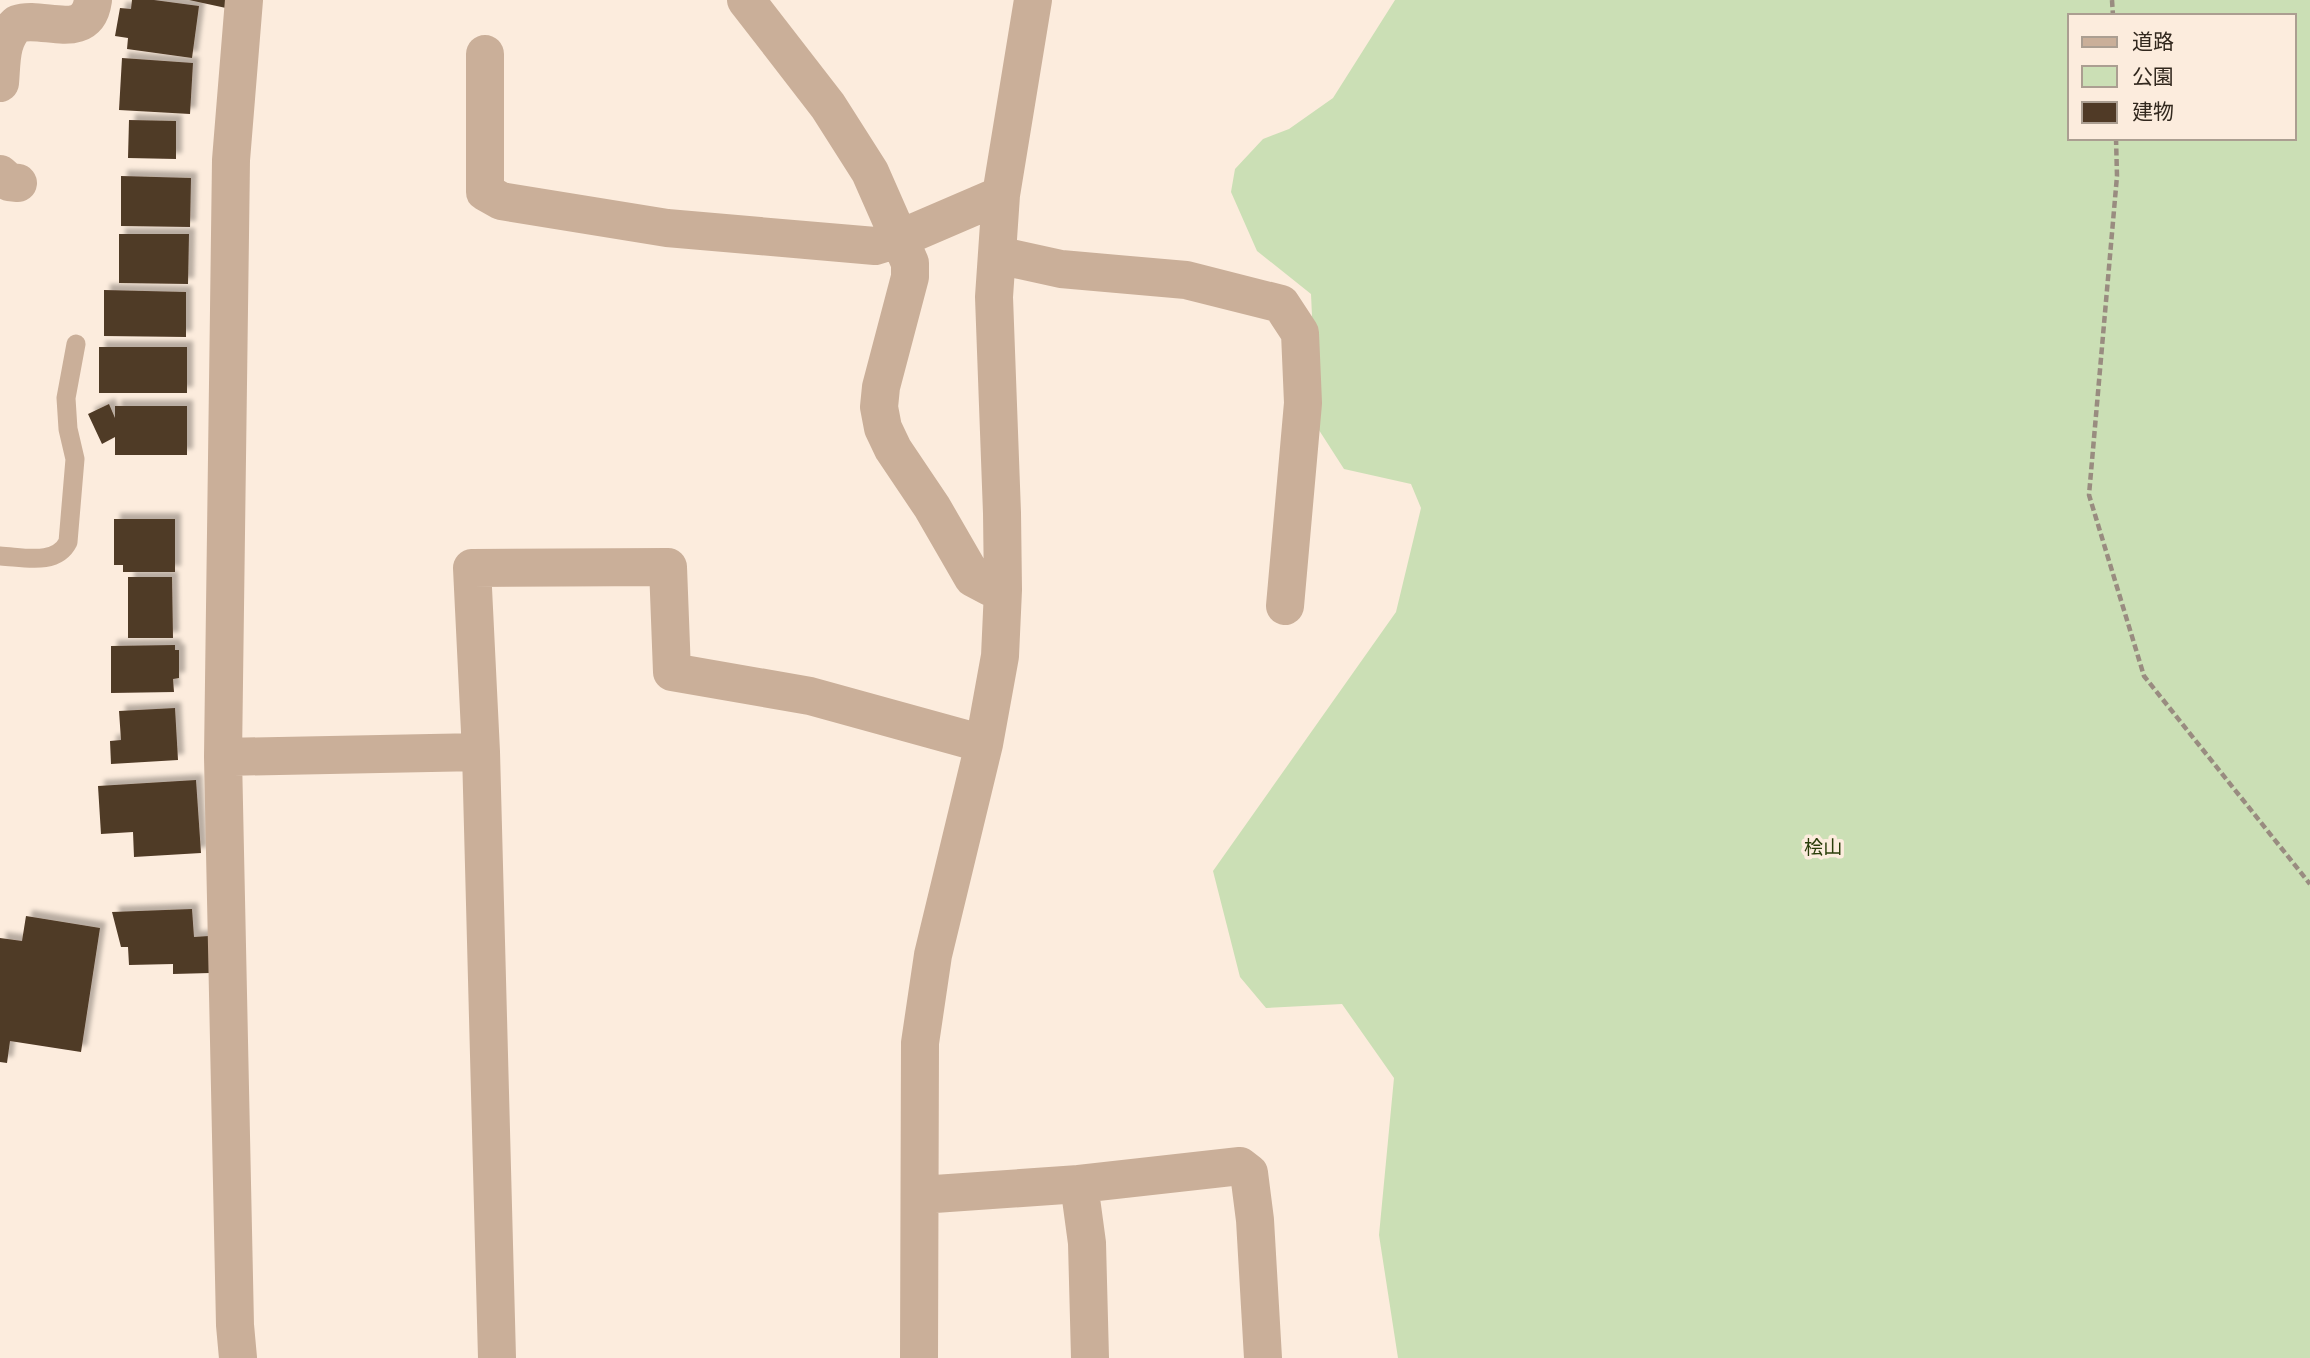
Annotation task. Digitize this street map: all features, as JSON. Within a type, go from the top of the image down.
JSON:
[{"type":"street","points":[[0,83],[3,46],[6,37],[17,24],[31,21],[76,24],[89,15],[93,0]]},
{"type":"street","points":[[238,1358],[234,1311],[223,757],[231,160],[244,0]]},
{"type":"street","points":[[746,0],[828,106],[870,172],[901,238],[910,263],[910,277],[881,387],[879,407],[883,428],[893,449],[932,507],[973,578],[1003,590]]},
{"type":"street","points":[[919,1358],[920,1043],[927,988],[984,744],[1000,656],[1002,513],[994,308],[1001,195],[1033,0]]},
{"type":"street","points":[[485,54],[485,192],[501,201],[667,229],[875,246],[901,238],[1001,195]]},
{"type":"street","points":[[997,255],[1061,269],[1186,280],[1281,304],[1300,333],[1303,403],[1285,606]]},
{"type":"street","points":[[497,1358],[481,752],[472,568],[668,567],[672,672],[810,696],[984,744]]},
{"type":"street","points":[[223,757],[481,752]]},
{"type":"street","points":[[920,1195],[1079,1184],[1240,1166],[1248,1173],[1255,1220],[1263,1358]]},
{"type":"street","points":[[1079,1184],[1087,1243],[1090,1358]]},
{"type":"lane","points":[[0,556],[48,558],[64,550],[68,542],[75,459],[68,429],[66,398],[76,344]]},
{"type":"path","points":[[2116,140],[2117,176],[2089,495],[2144,676],[2310,884]]},
{"type":"green space","name":"桧山","points":[[1395,0],[2310,0],[2310,1358],[1398,1358],[1379,1235],[1394,1078],[1342,1004],[1266,1008],[1240,977],[1213,871],[1396,612],[1421,508],[1411,484],[1344,469],[1317,427],[1311,294],[1257,251],[1231,192],[1235,169],[1263,139],[1289,129],[1333,98]]},
{"type":"building","points":[[132,0],[199,6],[192,58],[127,49],[128,38],[115,36],[120,8],[131,9]]},
{"type":"building","points":[[189,0],[228,0],[226,8]]},
{"type":"building","points":[[122,58],[193,63],[190,114],[119,110]]},
{"type":"building","points":[[129,120],[176,121],[176,159],[128,158]]},
{"type":"building","points":[[121,176],[191,178],[190,227],[121,226]]},
{"type":"building","points":[[119,234],[189,234],[188,284],[119,283]]},
{"type":"building","points":[[104,290],[186,292],[186,337],[104,336]]},
{"type":"building","points":[[99,347],[187,347],[187,393],[99,393]]},
{"type":"building","points":[[109,404],[115,418],[115,406],[187,406],[187,455],[115,455],[115,437],[102,444],[88,414]]},
{"type":"building","points":[[114,519],[175,519],[175,572],[123,572],[123,565],[114,565]]},
{"type":"building","points":[[128,577],[172,577],[173,638],[128,638]]},
{"type":"building","points":[[175,645],[175,650],[179,650],[179,678],[173,679],[174,692],[111,693],[111,646]]},
{"type":"building","points":[[175,708],[178,760],[111,764],[110,741],[121,740],[119,711]]},
{"type":"building","points":[[196,780],[201,853],[134,857],[133,832],[101,834],[98,786]]},
{"type":"building","points":[[192,909],[194,937],[209,936],[210,973],[173,974],[173,964],[129,965],[128,947],[121,947],[112,912]]},
{"type":"building","points":[[26,916],[100,928],[81,1052],[10,1041],[7,1063],[0,1062],[0,938],[22,941]]}]
